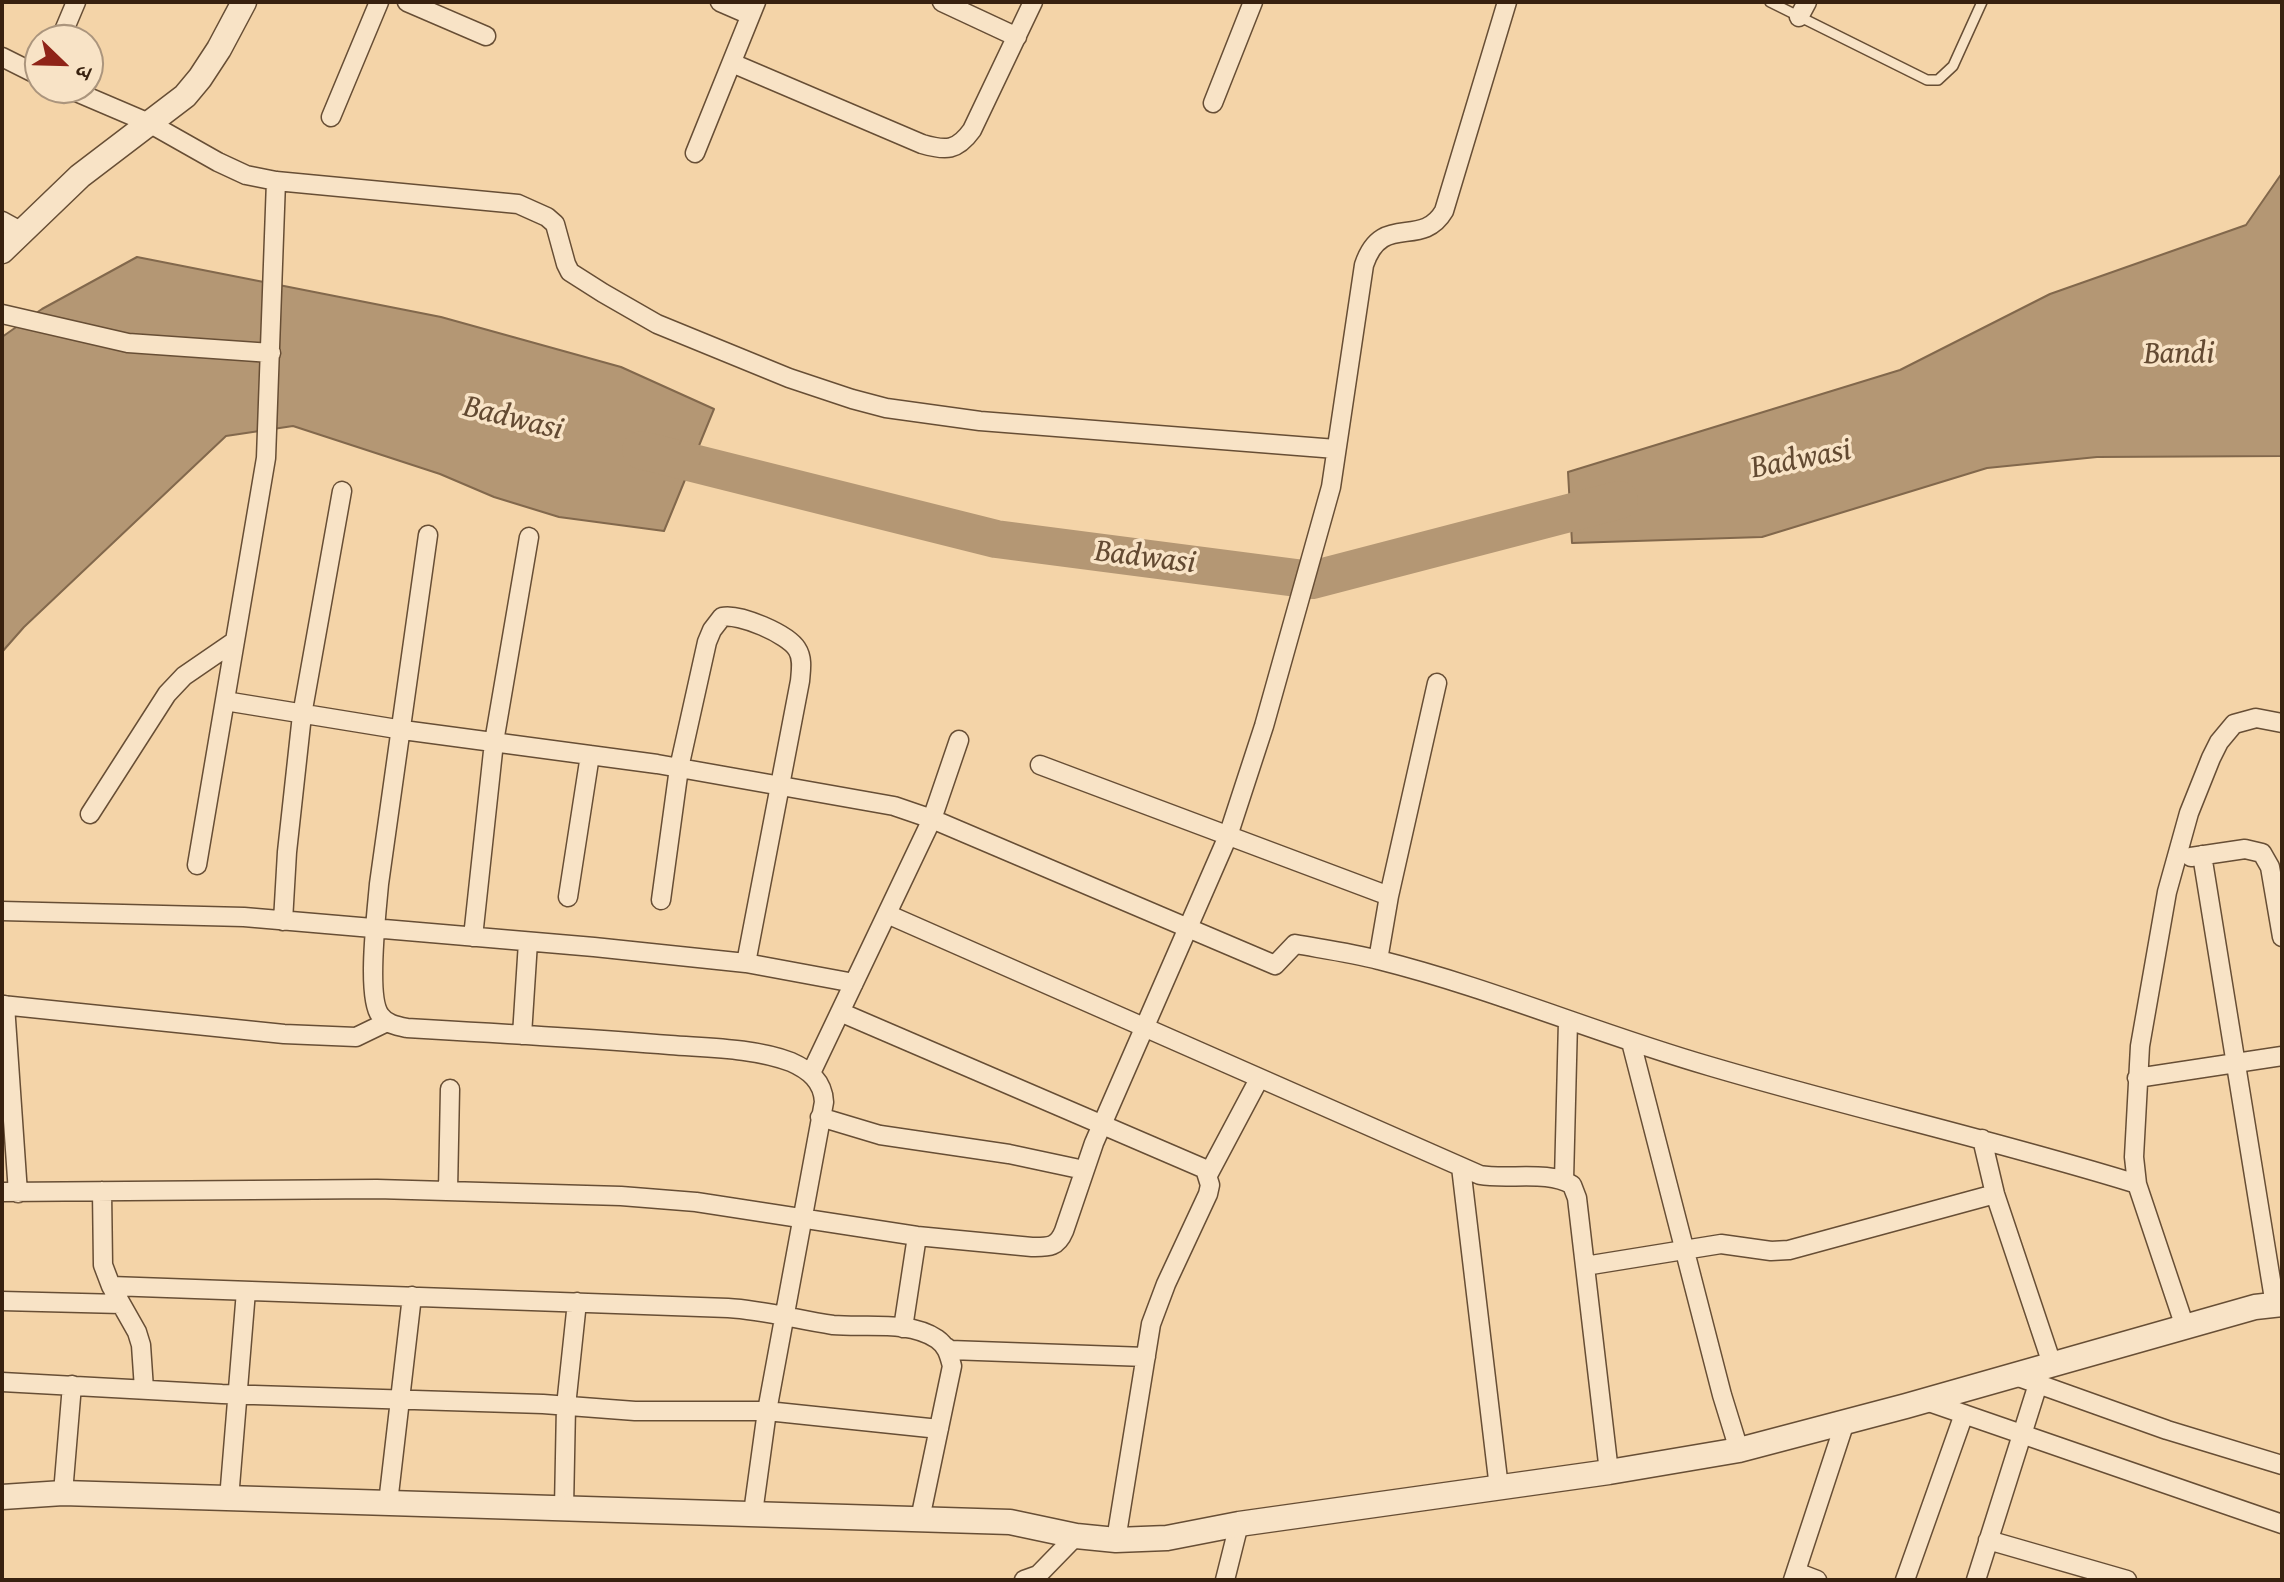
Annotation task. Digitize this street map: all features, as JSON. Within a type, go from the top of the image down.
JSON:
[{"type":"street","points":[[67,24],[76,2]]},
{"type":"street","points":[[2,251],[12,226],[185,96],[200,78],[244,2]]},
{"type":"street","points":[[331,117],[379,2]]},
{"type":"street","points":[[407,2],[486,36]]},
{"type":"street","points":[[695,153],[753,9],[720,2]]},
{"type":"street","points":[[942,2],[1017,37]]},
{"type":"street","points":[[732,63],[922,144],[939,149],[953,148],[963,142],[972,130],[1033,2]]},
{"type":"street","points":[[1213,103],[1253,2]]},
{"type":"street","points":[[387,1022],[356,1037],[284,1034],[4,1005],[10,1192],[448,1191],[621,1196],[696,1202],[917,1236],[1050,1247],[1061,1239],[1101,1125],[1228,836],[1277,680],[1331,487],[1368,252],[1390,233],[1424,230],[1432,226],[1444,211],[1507,2]]},
{"type":"street","points":[[2,57],[24,68]]},
{"type":"street","points":[[104,104],[149,123],[246,175],[276,181],[518,204],[555,224],[570,272],[657,324],[789,378],[886,408],[980,421],[1336,449]]},
{"type":"street","points":[[197,865],[266,458],[276,181]]},
{"type":"street","points":[[2,314],[128,343],[271,359]]},
{"type":"street","points":[[283,921],[302,715],[342,491]]},
{"type":"street","points":[[428,535],[375,929],[374,997],[378,1013],[387,1022],[407,1028],[660,1044],[768,1055],[794,1063],[811,1073],[824,1094],[767,1411],[753,1513]]},
{"type":"street","points":[[473,937],[494,742],[529,537]]},
{"type":"street","points":[[661,900],[679,768],[712,630],[722,617],[739,616],[787,639],[800,655],[800,681],[746,963]]},
{"type":"street","points":[[90,814],[167,694],[184,676],[235,641]]},
{"type":"street","points":[[1378,960],[1389,896],[1437,683]]},
{"type":"street","points":[[225,701],[403,730],[679,768],[865,799],[932,819],[1275,965],[1295,944],[1378,960],[1498,995],[1710,1067],[1982,1139],[2137,1184]]},
{"type":"street","points":[[2185,1327],[2137,1184],[2134,1157],[2140,1046],[2167,892],[2189,813],[2225,734],[2234,724],[2246,719],[2282,723]]},
{"type":"street","points":[[811,1073],[932,819],[959,740]]},
{"type":"street","points":[[568,897],[590,755]]},
{"type":"street","points":[[1040,765],[1389,896]]},
{"type":"street","points":[[2176,859],[2245,849],[2262,853],[2270,867],[2282,937]]},
{"type":"street","points":[[2,1497],[63,1493],[1010,1522],[1076,1536],[1116,1540],[1167,1538],[1239,1524],[1609,1472],[1739,1450],[2013,1375],[2045,1374],[2185,1327],[2255,1307],[2278,1304],[2202,855]]},
{"type":"street","points":[[2,911],[283,921],[473,937],[746,963],[854,983]]},
{"type":"street","points":[[887,914],[1461,1167],[1496,1178],[1556,1177],[1564,1180],[1576,1191],[1609,1472]]},
{"type":"street","points":[[522,1035],[528,942]]},
{"type":"street","points":[[840,1012],[1201,1166],[1208,1175]]},
{"type":"street","points":[[1564,1180],[1568,1021]]},
{"type":"street","points":[[1631,1042],[1739,1450]]},
{"type":"street","points":[[2137,1078],[2282,1056]]},
{"type":"street","points":[[1116,1540],[1157,1306],[1208,1194],[1208,1175],[1259,1079]]},
{"type":"street","points":[[448,1191],[450,1089]]},
{"type":"street","points":[[820,1117],[880,1135],[1009,1154],[1084,1170]]},
{"type":"street","points":[[1976,1580],[2021,1434],[2045,1374],[1982,1139]]},
{"type":"street","points":[[1461,1167],[1499,1488]]},
{"type":"street","points":[[102,1191],[103,1265],[141,1345],[144,1389]]},
{"type":"street","points":[[1585,1266],[1721,1244],[1771,1251],[1789,1250],[1995,1194]]},
{"type":"street","points":[[903,1328],[917,1236]]},
{"type":"street","points":[[111,1286],[728,1308],[832,1324],[903,1328],[928,1335],[950,1350],[1146,1357]]},
{"type":"street","points":[[229,1499],[246,1291]]},
{"type":"street","points":[[388,1503],[412,1296]]},
{"type":"street","points":[[2,1301],[121,1304]]},
{"type":"street","points":[[564,1508],[566,1406],[577,1302]]},
{"type":"street","points":[[920,1519],[951,1374],[952,1366],[946,1347]]},
{"type":"street","points":[[2045,1374],[2167,1430],[2282,1465]]},
{"type":"street","points":[[2,1382],[238,1395],[401,1398],[671,1412],[767,1411],[939,1429]]},
{"type":"street","points":[[63,1493],[72,1385]]},
{"type":"street","points":[[1926,1401],[2282,1524]]},
{"type":"street","points":[[1905,1580],[1964,1414]]},
{"type":"street","points":[[1817,1580],[1795,1576],[1845,1422]]},
{"type":"street","points":[[1225,1580],[1239,1524]]},
{"type":"street","points":[[1024,1580],[1038,1575],[1076,1536]]},
{"type":"street","points":[[1988,1540],[2127,1580]]},
{"type":"lane","points":[[1770,2],[1803,10],[1927,80],[1938,80],[1953,66],[1982,2]]},
{"type":"water","name":"Bandi","points":[[2282,173],[2282,456],[2097,457],[1987,468],[1762,537],[1572,543],[1568,472],[1900,370],[2050,294],[2246,225]]},
{"type":"water","points":[[137,257],[441,317],[621,367],[714,409],[664,531],[559,517],[293,426],[226,436],[24,627],[2,652],[2,337],[42,309]]},
{"type":"waterway","name":"Badwasi","points":[[641,450],[996,539],[1312,580],[1619,500]]}]
